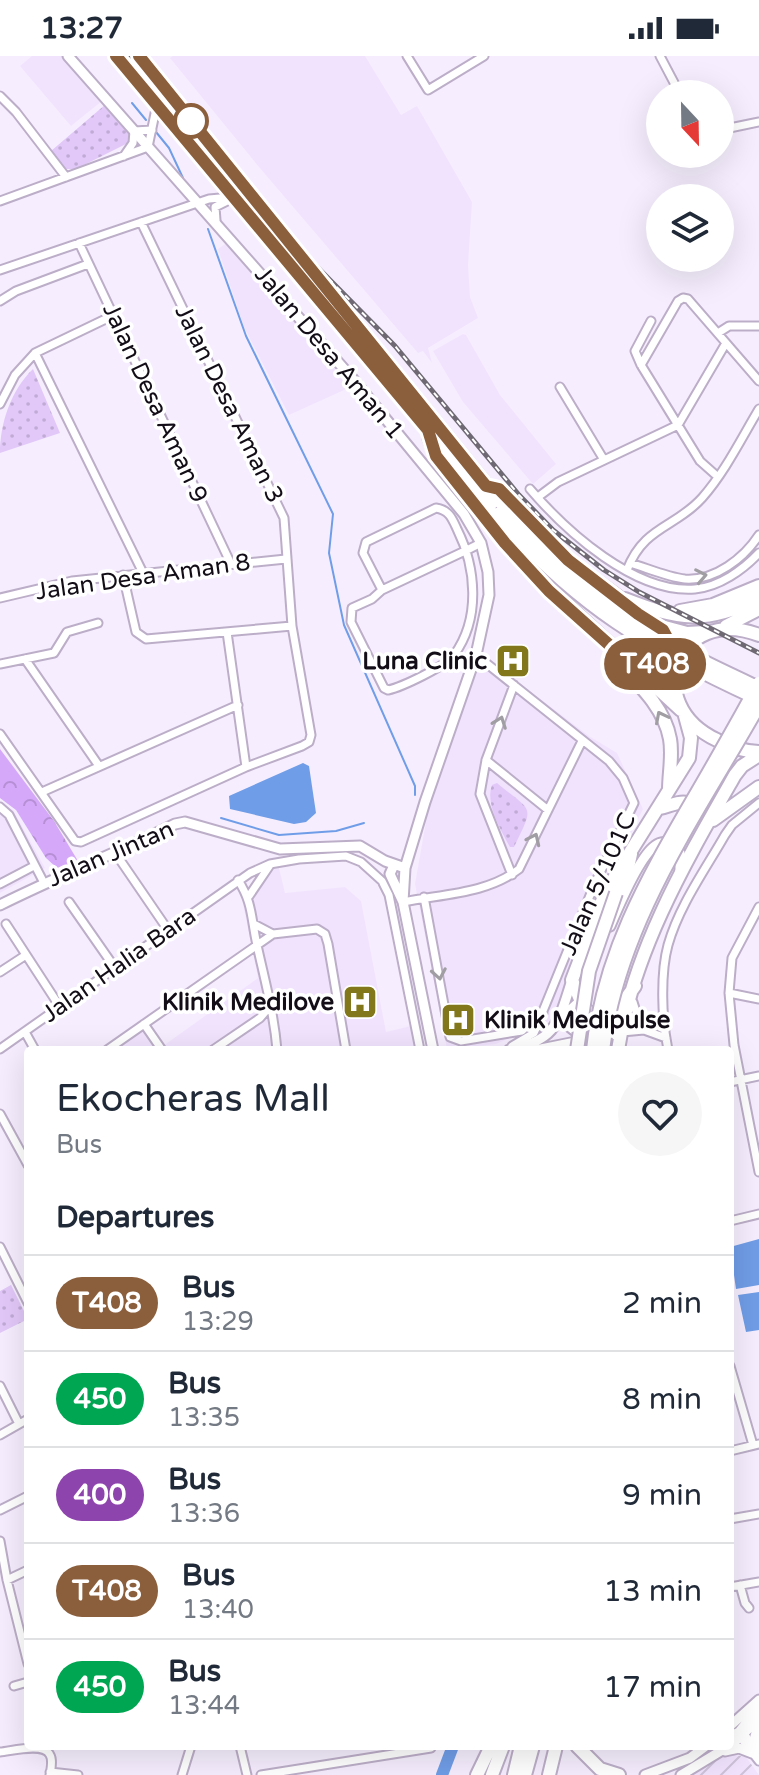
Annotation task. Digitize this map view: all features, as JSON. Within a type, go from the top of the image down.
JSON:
[{"type":"highway","points":[[117,56],[234,201],[428,430],[499,508],[547,555],[612,609],[681,651],[759,685],[645,882],[626,922],[604,984],[590,1046]]},
{"type":"highway","points":[[144,59],[486,486],[540,562],[605,617],[676,660],[759,702],[654,887],[635,927],[610,1005],[604,1046]]},
{"type":"highway","points":[[428,430],[436,456],[505,543],[647,694],[663,718],[671,749],[669,793]]},
{"type":"highway","points":[[486,486],[499,489],[568,560],[612,594],[687,633],[736,628],[759,635]]},
{"type":"highway","points":[[656,617],[731,600],[759,586]]},
{"type":"highway","points":[[656,617],[706,617],[735,610],[759,598]]},
{"type":"highway","points":[[633,991],[607,1017],[599,1018],[591,1015],[580,1001],[572,980],[606,891],[660,808],[689,756],[691,738],[674,690],[676,667],[689,644],[759,609]]},
{"type":"highway","points":[[631,663],[648,667],[667,655],[670,643],[656,617]]},
{"type":"highway","points":[[578,618],[631,663],[692,725],[712,738],[759,754]]},
{"type":"highway","points":[[740,738],[759,716]]},
{"type":"highway","points":[[618,1046],[651,935],[679,875],[735,775],[759,754]]},
{"type":"highway","points":[[706,826],[759,787]]},
{"type":"highway","points":[[660,808],[682,802],[694,805],[701,821],[694,846]]},
{"type":"highway","points":[[578,1046],[589,971],[632,851]]},
{"type":"highway","points":[[477,1775],[489,1750]]},
{"type":"highway","points":[[492,1775],[501,1750]]},
{"type":"highway","points":[[514,1775],[520,1750]]},
{"type":"highway","points":[[525,1775],[532,1750]]},
{"type":"highway","points":[[549,1775],[555,1750]]},
{"type":"highway","points":[[581,1750],[600,1769],[619,1775]]},
{"type":"street","name":"Jalan Desa Aman 1","points":[[68,56],[216,220],[361,389],[464,514],[481,543],[488,572],[489,595],[476,655],[425,802],[405,872],[403,902]]},
{"type":"street","points":[[407,56],[428,90],[484,56]]},
{"type":"street","points":[[660,56],[673,80]]},
{"type":"street","points":[[0,96],[66,177]]},
{"type":"street","points":[[0,201],[148,147],[157,104]]},
{"type":"street","points":[[734,127],[759,122]]},
{"type":"street","points":[[123,157],[133,143],[134,131],[152,130]]},
{"type":"street","points":[[179,209],[186,194],[184,186]]},
{"type":"street","points":[[0,270],[199,202],[214,198],[234,201]]},
{"type":"street","points":[[216,220],[215,207],[234,201]]},
{"type":"street","name":"Jalan Desa Aman 3","points":[[141,222],[284,518],[292,626],[311,735],[309,742],[302,746],[246,767]]},
{"type":"street","name":"Jalan Desa Aman 9","points":[[79,243],[231,564]]},
{"type":"street","points":[[0,301],[16,291],[88,264]]},
{"type":"street","points":[[641,365],[683,298],[688,299],[759,381]]},
{"type":"street","points":[[0,404],[15,375],[35,353],[114,315]]},
{"type":"street","points":[[651,321],[635,351],[641,365],[700,461],[718,477]]},
{"type":"street","points":[[718,333],[729,326],[759,326]]},
{"type":"street","points":[[538,497],[558,482],[678,425],[726,343]]},
{"type":"street","points":[[35,353],[143,573]]},
{"type":"street","points":[[560,387],[604,460]]},
{"type":"street","points":[[629,567],[641,544],[699,501],[718,477],[759,409]]},
{"type":"street","points":[[530,489],[564,526],[662,585],[698,589],[735,574],[759,553]]},
{"type":"street","points":[[382,590],[363,553],[366,542],[436,508],[450,515],[467,550],[473,598],[470,616],[449,661],[388,690],[384,688],[351,622],[352,608],[372,599],[382,590],[467,550],[481,543]]},
{"type":"street","points":[[629,567],[683,579],[699,578],[734,561],[752,546],[759,535]]},
{"type":"street","name":"Jalan Desa Aman 8","points":[[0,598],[72,581],[286,559]]},
{"type":"street","points":[[123,575],[136,632],[146,639],[292,626]]},
{"type":"street","points":[[0,664],[54,653],[67,632],[98,623]]},
{"type":"street","points":[[0,734],[75,841],[81,842],[246,767],[227,632]]},
{"type":"street","points":[[403,902],[505,881],[519,869],[582,741],[476,655]]},
{"type":"street","points":[[25,659],[99,766]]},
{"type":"street","points":[[512,875],[480,794],[486,760],[514,685]]},
{"type":"street","points":[[42,792],[238,705]]},
{"type":"street","name":"Jalan 5/101C","points":[[514,1046],[534,1033],[595,883],[634,803],[623,778],[609,761],[582,741]]},
{"type":"street","points":[[486,760],[548,810]]},
{"type":"street","points":[[667,1046],[664,1028],[665,955],[679,916],[725,835],[759,803]]},
{"type":"street","points":[[0,807],[9,815],[44,883]]},
{"type":"street","name":"Jalan Jintan","points":[[0,905],[185,822],[280,849],[354,845],[366,848],[392,872]]},
{"type":"street","points":[[563,1014],[580,1001],[622,898],[654,846],[667,842],[677,847],[679,875]]},
{"type":"street","points":[[116,854],[168,930]]},
{"type":"street","name":"Jalan Halia Bara","points":[[0,1049],[238,880],[270,864],[299,859],[353,857],[382,881],[389,895],[419,1046]]},
{"type":"street","points":[[249,896],[270,864]]},
{"type":"street","points":[[405,872],[401,865],[392,872],[403,902],[432,1046]]},
{"type":"street","name":"Jalan Jintan","points":[[0,884],[34,866]]},
{"type":"street","points":[[238,880],[249,896],[272,1004],[277,1046]]},
{"type":"street","points":[[424,897],[450,1037],[461,1041],[522,1031],[543,1011]]},
{"type":"street","points":[[69,902],[115,968]]},
{"type":"street","points":[[759,907],[732,958],[729,993],[730,1024],[756,1144],[759,1172]]},
{"type":"street","points":[[6,924],[60,1007]]},
{"type":"street","points":[[254,924],[273,934]]},
{"type":"street","points":[[747,928],[759,932]]},
{"type":"street","points":[[113,1046],[273,934],[317,929],[325,934],[345,1046]]},
{"type":"street","points":[[566,951],[590,932]]},
{"type":"street","points":[[0,972],[26,955]]},
{"type":"street","points":[[521,1046],[543,1039],[552,1032],[563,1014],[572,980]]},
{"type":"street","points":[[633,991],[635,1013],[643,1022],[664,1028]]},
{"type":"street","points":[[729,993],[759,999]]},
{"type":"street","points":[[219,1046],[260,1018],[272,1004]]},
{"type":"street","points":[[643,1022],[664,1012]]},
{"type":"street","points":[[563,1014],[570,1027],[590,1046],[620,1033],[644,1030],[666,1038]]},
{"type":"street","points":[[144,1024],[159,1046]]},
{"type":"street","points":[[25,1032],[33,1046]]},
{"type":"street","points":[[734,1081],[759,1076]]},
{"type":"street","points":[[0,1114],[24,1158]]},
{"type":"street","points":[[734,1220],[759,1214]]},
{"type":"street","points":[[0,1247],[24,1295]]},
{"type":"street","points":[[734,1378],[756,1444],[734,1450]]},
{"type":"street","points":[[0,1386],[19,1424]]},
{"type":"street","points":[[0,1435],[24,1421]]},
{"type":"street","points":[[0,1510],[24,1498]]},
{"type":"street","points":[[734,1518],[759,1514]]},
{"type":"street","points":[[0,1541],[24,1648]]},
{"type":"street","points":[[7,1580],[24,1572]]},
{"type":"street","points":[[734,1586],[759,1582]]},
{"type":"street","points":[[740,1585],[749,1608]]},
{"type":"street","points":[[14,1686],[24,1683]]},
{"type":"street","points":[[734,1722],[759,1700]]},
{"type":"street","points":[[739,1735],[759,1707]]},
{"type":"street","points":[[739,1735],[759,1722]]},
{"type":"street","points":[[757,1754],[755,1736],[759,1722]]},
{"type":"street","points":[[739,1735],[757,1754]]},
{"type":"street","points":[[734,1748],[757,1754]]},
{"type":"street","points":[[0,1752],[27,1750]]},
{"type":"street","points":[[42,1750],[51,1756],[50,1773],[78,1775]]},
{"type":"street","points":[[182,1775],[190,1750]]},
{"type":"street","points":[[241,1750],[247,1775]]},
{"type":"street","points":[[261,1775],[418,1750]]},
{"type":"street","points":[[690,1758],[701,1750]]},
{"type":"street","points":[[645,1775],[716,1750]]},
{"type":"street","points":[[681,1775],[716,1750]]},
{"type":"shaded area","points":[[32,56],[63,56],[102,101],[71,126],[20,66]]},
{"type":"shaded area","points":[[365,56],[401,115],[417,106],[472,202],[468,265],[470,297],[478,318],[428,348],[432,363],[423,351],[418,353],[259,167],[170,58]]},
{"type":"shaded area","points":[[106,104],[130,131],[130,142],[76,169],[64,169],[51,151]]},
{"type":"shaded area","points":[[228,242],[353,386],[289,415],[244,327],[218,249]]},
{"type":"shaded area","points":[[463,334],[500,395],[556,464],[533,484],[463,402],[433,351]]},
{"type":"shaded area","points":[[33,369],[60,433],[0,453],[8,408],[25,377]]},
{"type":"shaded area","points":[[479,652],[589,736],[617,753],[643,809],[595,905],[552,1020],[496,1044],[446,1046],[415,884],[429,805]]},
{"type":"shaded area","points":[[497,783],[527,810],[525,823],[514,847],[510,847],[492,808],[490,792],[492,785]]},
{"type":"shaded area","points":[[0,802],[13,810],[45,868],[0,893]]},
{"type":"shaded area","points":[[279,868],[285,893],[345,887],[361,901],[386,1032],[419,1024],[424,1046],[163,1046],[258,978],[243,904],[251,884],[270,870]]},
{"type":"shaded area","points":[[148,1025],[163,1046],[118,1046]]},
{"type":"shaded area","points":[[11,1285],[24,1311],[24,1321],[0,1333],[0,1291]]},
{"type":"shaded area","points":[[729,1754],[746,1757],[759,1775],[689,1775]]},
{"type":"green space","points":[[0,749],[54,821],[78,861],[57,868],[46,858],[16,810],[0,798]]},
{"type":"water","points":[[303,763],[309,766],[316,813],[306,822],[294,824],[230,809],[229,796]]},
{"type":"water","points":[[759,1239],[759,1285],[736,1289],[734,1246]]},
{"type":"water","points":[[759,1292],[759,1330],[746,1332],[738,1295]]},
{"type":"waterway","points":[[132,103],[146,120]]},
{"type":"waterway","points":[[156,132],[169,148],[183,178]]},
{"type":"waterway","points":[[208,229],[246,336],[333,514],[329,553],[344,625],[415,786],[415,795]]},
{"type":"waterway","points":[[221,818],[279,835],[336,831],[364,823]]},
{"type":"waterway","points":[[442,1775],[451,1750]]},
{"type":"railway","points":[[127,56],[260,209],[395,346],[519,495],[553,530],[604,570],[639,592],[759,653]]},
{"type":"bus line","name":"T408","points":[[116,56],[428,430],[436,456],[527,568],[578,618],[631,663],[648,667],[662,660],[670,643],[663,630],[568,560],[499,489],[486,486],[139,56]]},
{"type":"place","name":"Luna Clinic","points":[[513,661]]},
{"type":"place","name":"Klinik Medilove","points":[[360,1002]]},
{"type":"place","name":"Klinik Medipulse","points":[[458,1020]]}]
